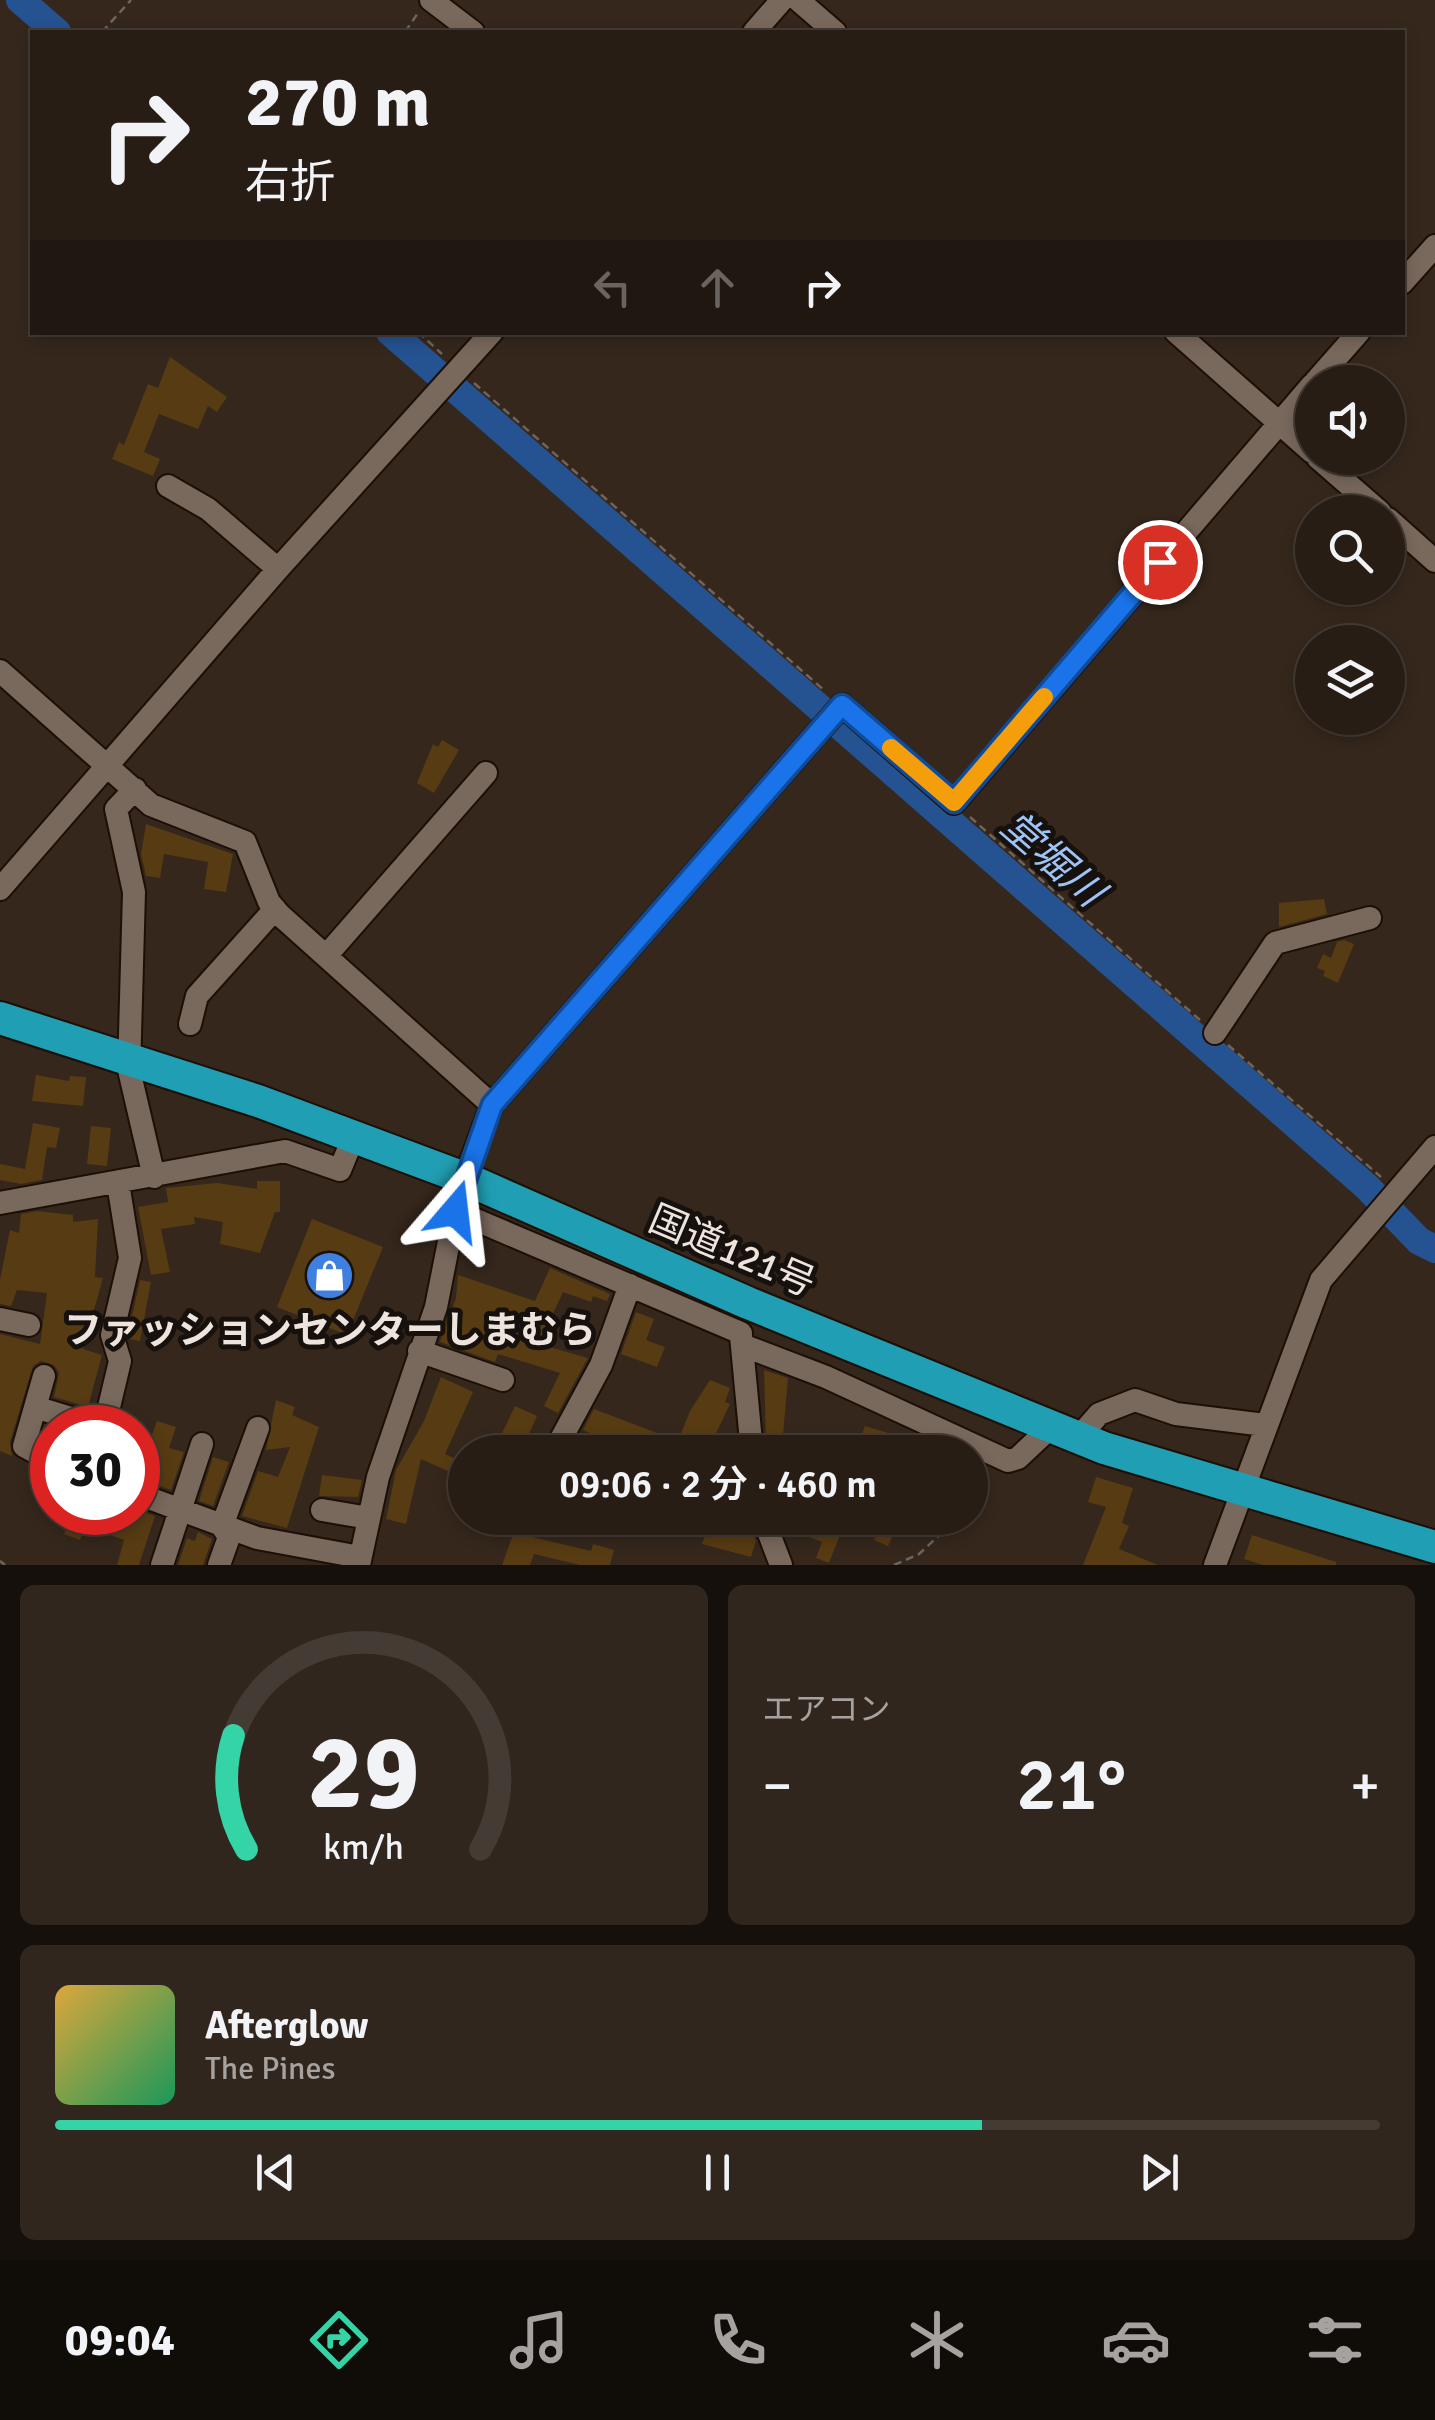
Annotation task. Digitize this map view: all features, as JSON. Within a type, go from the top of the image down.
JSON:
[{"type":"highway","name":"国道121号","points":[[0,1018],[129,1058],[464,1178],[744,1327],[1242,1492],[1435,1547]]},
{"type":"street","points":[[429,0],[470,30]]},
{"type":"street","points":[[756,30],[782,0]]},
{"type":"street","points":[[798,0],[833,30]]},
{"type":"street","points":[[1405,279],[1435,246]]},
{"type":"street","points":[[0,890],[278,569],[489,335]]},
{"type":"street","points":[[1179,335],[1295,437]]},
{"type":"street","points":[[1330,365],[1356,335]]},
{"type":"street","points":[[160,1503],[310,1558],[360,1561],[419,1351],[436,1308],[464,1178],[492,1105],[842,705],[954,802],[1295,405]]},
{"type":"street","points":[[1338,475],[1360,495]]},
{"type":"street","points":[[168,486],[208,509],[278,569]]},
{"type":"street","points":[[1405,534],[1435,561]]},
{"type":"street","points":[[0,670],[162,812],[245,842],[275,909],[492,1105]]},
{"type":"street","points":[[326,956],[486,772]]},
{"type":"street","points":[[134,790],[116,809],[134,892],[129,1058],[135,1108],[154,1177]]},
{"type":"street","points":[[190,1024],[198,996],[275,909]]},
{"type":"street","points":[[1215,1033],[1275,943],[1370,918]]},
{"type":"street","points":[[0,1203],[284,1150],[340,1170],[353,1138]]},
{"type":"street","points":[[1215,1565],[1321,1280],[1435,1148]]},
{"type":"street","points":[[109,1405],[120,1361],[112,1335],[130,1258],[118,1184]]},
{"type":"street","points":[[455,1211],[630,1285],[744,1327],[826,1377],[951,1435]]},
{"type":"street","points":[[572,1435],[630,1285]]},
{"type":"street","points":[[0,1319],[29,1325]]},
{"type":"street","points":[[744,1327],[751,1435]]},
{"type":"street","points":[[419,1351],[503,1380]]},
{"type":"street","points":[[39,1405],[44,1376]]},
{"type":"street","points":[[988,1452],[1008,1460],[1018,1458],[1099,1414],[1134,1400],[1176,1414],[1265,1425]]},
{"type":"street","points":[[219,1565],[228,1537],[222,1526],[258,1428]]},
{"type":"street","points":[[162,1565],[202,1444]]},
{"type":"street","points":[[322,1510],[369,1518]]},
{"type":"street","points":[[769,1535],[780,1565]]},
{"type":"path","points":[[104,30],[131,0]]},
{"type":"path","points":[[406,30],[429,0]]},
{"type":"path","points":[[421,335],[842,705]]},
{"type":"path","points":[[954,802],[1396,1192]]},
{"type":"path","points":[[894,1565],[919,1554],[940,1535]]},
{"type":"path","points":[[0,1561],[5,1565]]},
{"type":"building","points":[[170,357],[227,397],[217,412],[208,406],[198,429],[159,414],[144,452],[160,459],[153,476],[112,459],[119,442],[124,445],[148,384],[158,388]]},
{"type":"building","points":[[442,740],[459,750],[434,793],[417,783],[433,744],[438,747]]},
{"type":"building","points":[[146,824],[233,854],[226,892],[204,889],[208,862],[164,854],[160,878],[146,876],[141,854]]},
{"type":"building","points":[[1324,899],[1327,914],[1279,927],[1279,903]]},
{"type":"building","points":[[1337,942],[1354,944],[1338,983],[1323,976],[1325,971],[1317,968],[1323,954],[1331,958]]},
{"type":"building","points":[[36,1075],[69,1081],[70,1076],[86,1077],[83,1106],[32,1101]]},
{"type":"building","points":[[33,1123],[60,1128],[56,1148],[47,1147],[42,1180],[21,1184],[0,1180],[0,1164],[25,1169]]},
{"type":"building","points":[[91,1126],[111,1128],[107,1166],[87,1164]]},
{"type":"building","points":[[257,1181],[280,1181],[280,1212],[275,1212],[260,1253],[220,1244],[223,1222],[194,1217],[195,1224],[161,1229],[170,1272],[151,1275],[138,1207],[168,1202],[166,1188],[217,1183],[257,1189]]},
{"type":"building","points":[[38,1211],[73,1215],[73,1222],[98,1219],[95,1277],[103,1278],[83,1349],[102,1355],[89,1405],[54,1397],[59,1373],[54,1365],[41,1361],[33,1366],[10,1442],[12,1456],[0,1451],[0,1334],[40,1344],[47,1293],[17,1290],[11,1306],[0,1304],[0,1280],[10,1230],[19,1233],[21,1214]]},
{"type":"building","points":[[312,1219],[383,1247],[347,1335],[277,1307]]},
{"type":"building","points":[[550,1268],[610,1294],[607,1301],[593,1296],[591,1302],[563,1292],[539,1344],[588,1358],[558,1413],[544,1406],[560,1373],[498,1354],[495,1362],[440,1342],[456,1298],[458,1275],[535,1301]]},
{"type":"building","points":[[140,1280],[151,1282],[140,1341],[129,1339],[128,1334]]},
{"type":"building","points":[[636,1312],[654,1319],[646,1340],[665,1347],[657,1367],[621,1354]]},
{"type":"building","points":[[764,1370],[788,1378],[783,1435],[766,1435]]},
{"type":"building","points":[[441,1377],[473,1392],[454,1435],[448,1435],[448,1471],[421,1459],[406,1524],[386,1519],[396,1470],[424,1421]]},
{"type":"building","points":[[710,1380],[730,1388],[725,1402],[730,1404],[715,1435],[680,1435]]},
{"type":"building","points":[[276,1400],[295,1407],[292,1415],[319,1427],[287,1528],[242,1516],[258,1471],[278,1477],[290,1447],[266,1450]]},
{"type":"building","points":[[515,1406],[537,1416],[529,1435],[501,1435]]},
{"type":"building","points":[[594,1409],[662,1435],[595,1435],[583,1430]]},
{"type":"building","points":[[160,1422],[176,1427],[169,1448],[184,1452],[171,1490],[160,1486]]},
{"type":"building","points":[[865,1426],[895,1435],[862,1435]]},
{"type":"building","points":[[213,1457],[229,1462],[213,1506],[199,1501]]},
{"type":"building","points":[[322,1475],[362,1480],[358,1497],[319,1496]]},
{"type":"building","points":[[1096,1477],[1133,1488],[1122,1523],[1129,1526],[1119,1549],[1158,1565],[1083,1565],[1106,1507],[1088,1502]]},
{"type":"building","points":[[198,1532],[212,1539],[203,1565],[178,1565],[187,1538],[195,1541]]},
{"type":"building","points":[[110,1535],[149,1535],[139,1565],[117,1565],[124,1540]]},
{"type":"building","points":[[513,1535],[533,1535],[591,1551],[593,1544],[614,1550],[610,1565],[580,1565],[534,1554],[530,1565],[502,1565]]},
{"type":"building","points":[[705,1535],[754,1535],[756,1541],[751,1557],[702,1544]]},
{"type":"building","points":[[804,1535],[840,1535],[829,1563],[816,1558],[822,1542]]},
{"type":"building","points":[[876,1535],[893,1535],[888,1546],[874,1540]]},
{"type":"building","points":[[1252,1535],[1336,1565],[1263,1565],[1244,1559]]},
{"type":"waterway","name":"堂堀川","points":[[20,0],[55,30]]},
{"type":"waterway","name":"堂堀川","points":[[393,335],[1367,1187],[1419,1241],[1435,1249]]},
{"type":"slow traffic","points":[[891,748],[954,802],[1044,697]]},
{"type":"place","name":"ファッションセンターしまむら","points":[[330,1276]]},
{"type":"route","points":[[455,1211],[492,1105],[842,705],[954,802],[1160,562]]}]
